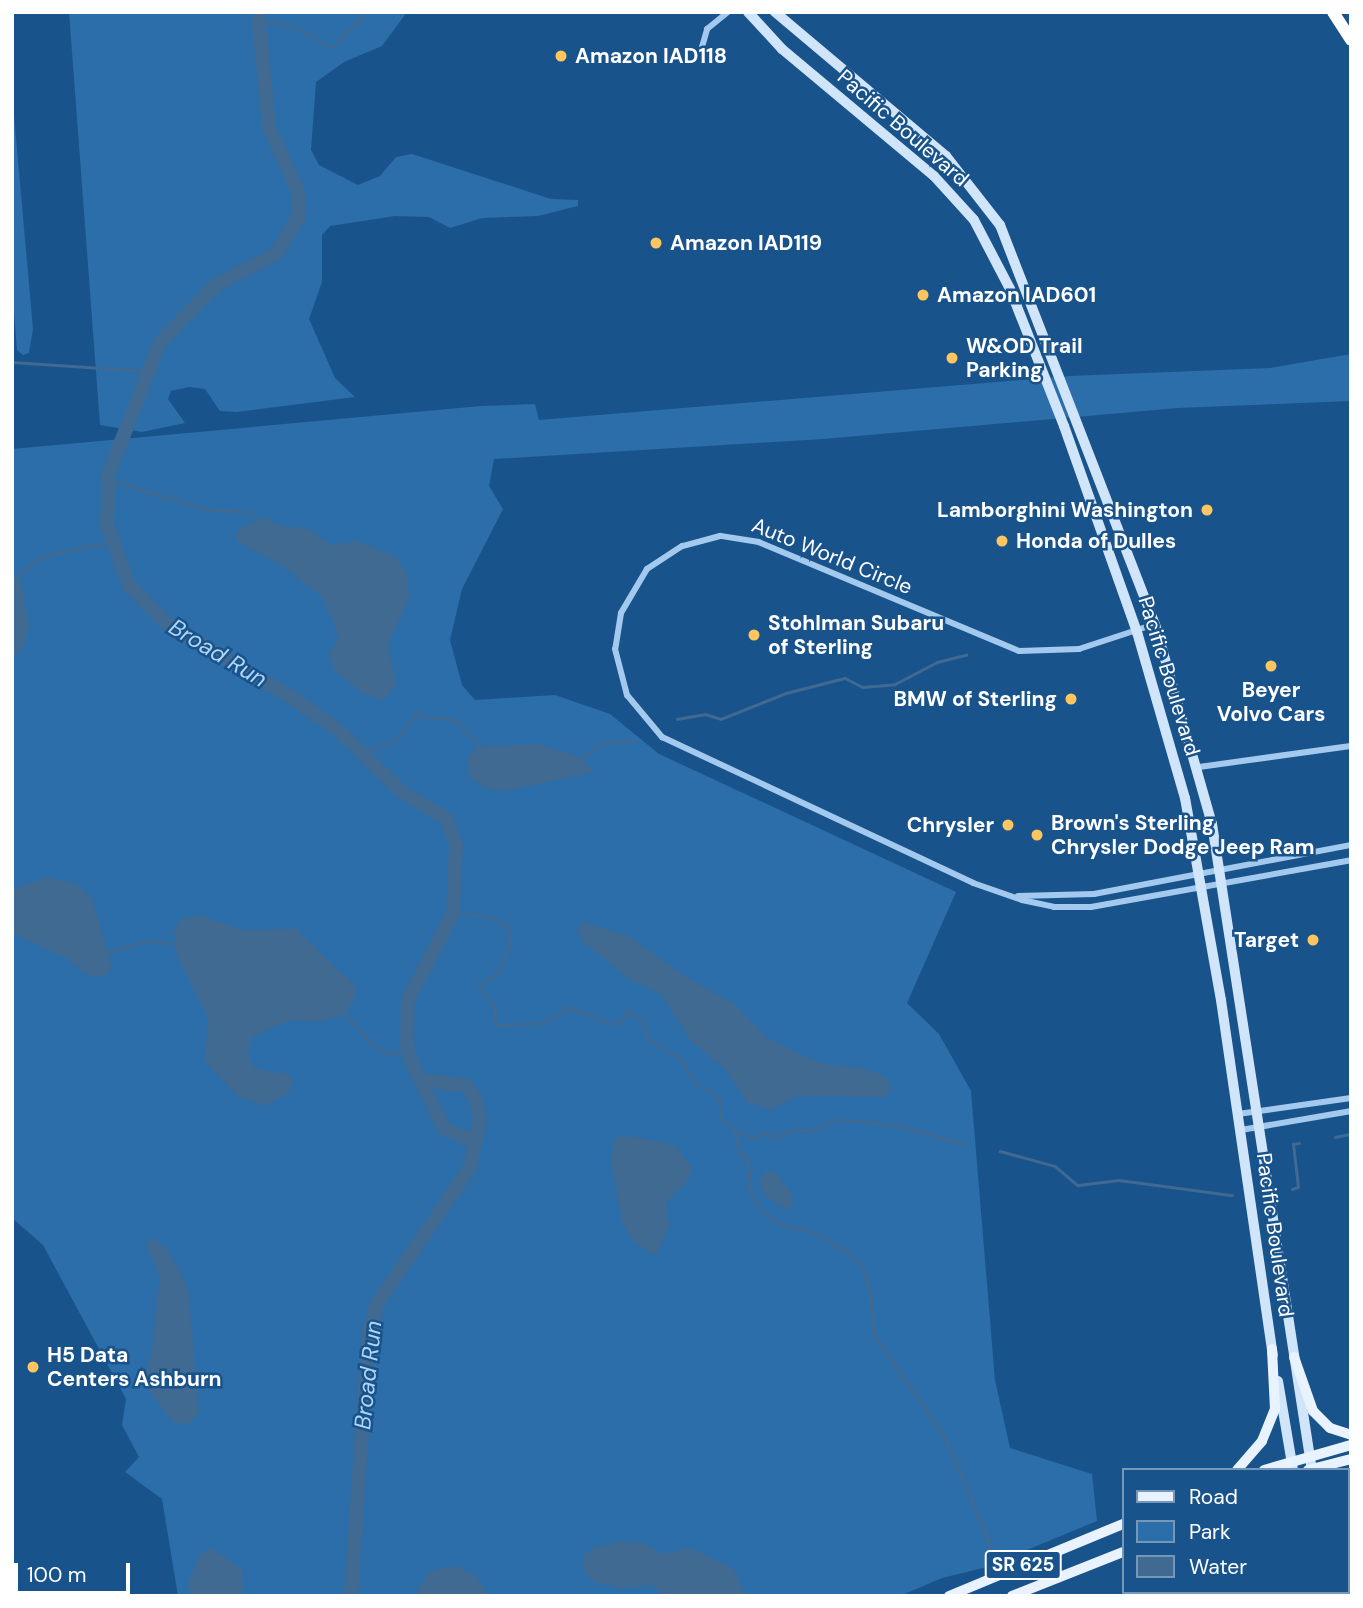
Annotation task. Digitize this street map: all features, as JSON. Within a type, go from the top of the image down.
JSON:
[{"type":"highway","points":[[1333,12],[1351,40]]},
{"type":"main road","name":"Pacific Boulevard","points":[[748,12],[782,48],[958,200],[998,262],[1064,426],[1137,632],[1178,768],[1203,887],[1272,1349],[1292,1465]]},
{"type":"main road","name":"Pacific Boulevard","points":[[775,12],[958,170],[1011,246],[1155,624],[1199,767],[1223,884],[1311,1468]]},
{"type":"main road","points":[[1239,1468],[1262,1441],[1275,1409],[1272,1349]]},
{"type":"main road","points":[[1294,1357],[1313,1411],[1330,1427],[1351,1435]]},
{"type":"main road","points":[[1292,1465],[1309,1454],[1351,1445]]},
{"type":"main road","points":[[1315,1468],[1351,1459]]},
{"type":"main road","name":"SR 625","points":[[949,1596],[1122,1524]]},
{"type":"main road","name":"SR 625","points":[[1012,1596],[1122,1552]]},
{"type":"street","points":[[705,62],[702,47],[707,29],[728,12]]},
{"type":"street","name":"Auto World Circle","points":[[1155,624],[1079,649],[1019,651],[772,547],[733,536],[706,538],[669,552],[647,569],[626,600],[616,638],[618,672],[632,705],[662,737],[948,872],[1012,896],[1070,908],[1223,884],[1351,860]]},
{"type":"street","points":[[1199,767],[1351,746]]},
{"type":"street","name":"Auto World Circle","points":[[1012,896],[1094,894],[1351,845]]},
{"type":"street","points":[[1238,1114],[1351,1098]]},
{"type":"street","points":[[1241,1130],[1351,1111]]},
{"type":"green space","points":[[69,12],[407,12],[382,46],[344,62],[316,82],[311,150],[319,165],[358,185],[380,176],[396,157],[412,154],[551,199],[578,200],[578,206],[538,216],[482,218],[450,228],[429,217],[395,216],[330,226],[322,235],[322,282],[309,319],[335,378],[355,397],[237,412],[220,411],[205,389],[189,387],[171,391],[168,399],[185,423],[142,432],[100,425]]},
{"type":"green space","points":[[12,93],[33,329],[29,353],[23,355],[17,350],[12,285]]},
{"type":"green space","points":[[1351,354],[1351,401],[1178,408],[823,439],[494,459],[489,486],[503,509],[462,589],[450,640],[462,685],[475,700],[555,695],[610,714],[659,754],[956,892],[907,1003],[939,1034],[971,1091],[995,1380],[1010,1448],[1092,1474],[1097,1521],[983,1568],[942,1578],[900,1596],[178,1596],[162,1499],[125,1472],[139,1457],[122,1425],[126,1399],[43,1245],[12,1218],[12,449],[481,406],[535,404],[539,420],[1070,376],[1270,368]]},
{"type":"water","points":[[264,517],[278,525],[312,530],[330,545],[358,541],[397,557],[408,576],[409,597],[388,645],[396,685],[383,700],[365,695],[332,668],[329,654],[339,637],[323,598],[287,569],[237,541],[238,530]]},
{"type":"water","points":[[12,574],[21,583],[29,626],[23,648],[12,657]]},
{"type":"water","points":[[538,744],[579,757],[595,772],[504,791],[487,789],[469,777],[468,758],[476,747]]},
{"type":"water","points":[[48,877],[77,884],[92,899],[112,967],[105,977],[87,975],[68,959],[12,933],[12,889]]},
{"type":"water","points":[[199,915],[243,930],[296,929],[355,986],[355,999],[344,1015],[318,1022],[290,1020],[252,1037],[248,1051],[253,1068],[288,1074],[293,1080],[289,1092],[265,1106],[238,1096],[205,1062],[208,1018],[177,956],[174,931],[180,920]]},
{"type":"water","points":[[584,922],[630,937],[692,981],[730,1001],[768,1039],[820,1063],[866,1069],[887,1077],[891,1090],[885,1097],[797,1096],[772,1110],[748,1103],[726,1070],[692,1042],[661,994],[632,981],[582,941],[577,928]]},
{"type":"water","points":[[620,1134],[675,1145],[693,1168],[686,1183],[666,1201],[669,1224],[656,1256],[633,1241],[622,1222],[611,1162],[614,1141]]},
{"type":"water","points":[[766,1171],[773,1171],[791,1192],[794,1205],[786,1209],[766,1197],[759,1183]]},
{"type":"water","points":[[153,1238],[168,1250],[188,1288],[199,1413],[188,1425],[173,1422],[143,1383],[152,1349],[160,1276],[146,1244]]},
{"type":"water","points":[[623,1541],[646,1544],[661,1554],[690,1548],[733,1568],[746,1596],[664,1596],[651,1585],[623,1588],[595,1583],[584,1572],[583,1556],[593,1548]]},
{"type":"water","points":[[210,1547],[242,1569],[243,1596],[190,1596],[188,1583],[200,1555]]},
{"type":"water","points":[[457,1566],[476,1576],[489,1596],[414,1596],[430,1571]]},
{"type":"waterway","name":"Broad Run","points":[[258,12],[269,127],[299,194],[298,218],[276,254],[217,284],[160,342],[109,473],[107,525],[129,585],[165,622],[291,697],[338,730],[402,792],[447,819],[456,845],[453,913],[408,1000],[407,1043],[410,1059],[444,1128],[472,1141]]},
{"type":"waterway","points":[[258,19],[297,28],[332,48],[366,12]]},
{"type":"waterway","points":[[12,362],[147,371]]},
{"type":"waterway","points":[[108,479],[205,509],[250,512],[258,522]]},
{"type":"waterway","points":[[12,581],[42,556],[111,542]]},
{"type":"waterway","points":[[677,719],[705,714],[721,719],[786,693],[845,678],[863,687],[895,684],[937,662],[966,655]]},
{"type":"waterway","points":[[361,754],[397,739],[417,712],[426,719],[444,717],[459,723],[482,748]]},
{"type":"waterway","points":[[580,759],[601,743],[634,740]]},
{"type":"waterway","points":[[453,913],[490,917],[508,927],[511,945],[499,972],[479,986],[495,1007],[496,1025],[544,1023],[569,1007],[612,1024],[622,1021],[628,1011],[642,1019],[649,1040],[679,1057],[698,1086],[719,1096],[722,1121],[753,1139],[763,1133],[776,1137],[796,1129],[810,1131],[840,1119],[896,1125],[965,1144]]},
{"type":"waterway","points":[[107,951],[148,941],[176,944]]},
{"type":"waterway","points":[[344,1013],[375,1047],[389,1053],[408,1051]]},
{"type":"waterway","name":"Broad Run","points":[[351,1596],[368,1337],[377,1304],[470,1167],[480,1120],[476,1100],[467,1086],[423,1080]]},
{"type":"waterway","points":[[735,1132],[740,1153],[747,1156],[752,1194],[762,1211],[782,1225],[812,1232],[838,1246],[862,1265],[871,1294],[874,1335],[946,1439],[997,1561]]},
{"type":"waterway","points":[[1335,1137],[1351,1134]]},
{"type":"waterway","points":[[1292,1189],[1298,1187],[1293,1144],[1299,1143]]},
{"type":"waterway","points":[[1000,1151],[1055,1166],[1078,1185],[1119,1180],[1232,1195]]},
{"type":"place","name":"Amazon IAD118","points":[[561,56]]},
{"type":"place","name":"Amazon IAD119","points":[[656,243]]},
{"type":"place","name":"Amazon IAD601","points":[[923,295]]},
{"type":"place","name":"W&OD Trail Parking","points":[[952,358]]},
{"type":"place","name":"Lamborghini Washington","points":[[1207,510]]},
{"type":"place","name":"Honda of Dulles","points":[[1002,541]]},
{"type":"place","name":"Stohlman Subaru of Sterling","points":[[754,635]]},
{"type":"place","name":"Beyer Volvo Cars","points":[[1271,666]]},
{"type":"place","name":"BMW of Sterling","points":[[1071,699]]},
{"type":"place","name":"Chrysler","points":[[1008,825]]},
{"type":"place","name":"Brown's Sterling Chrysler Dodge Jeep Ram","points":[[1037,835]]},
{"type":"place","name":"Target","points":[[1313,940]]},
{"type":"place","name":"H5 Data Centers Ashburn","points":[[33,1367]]}]
